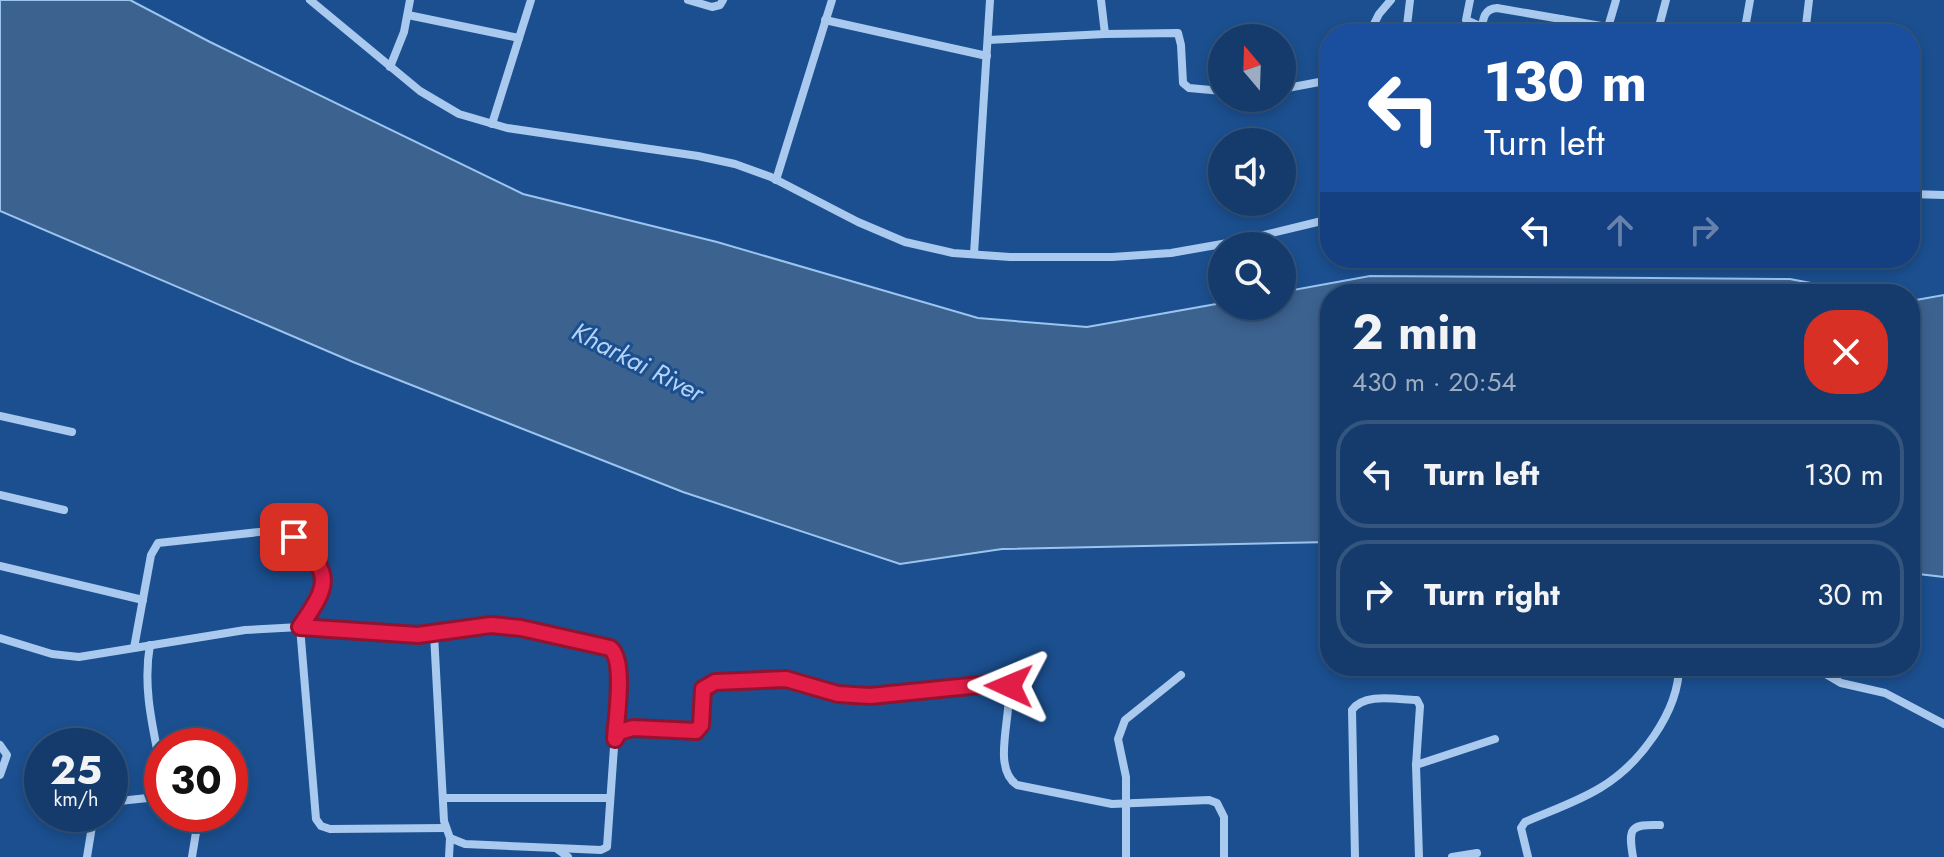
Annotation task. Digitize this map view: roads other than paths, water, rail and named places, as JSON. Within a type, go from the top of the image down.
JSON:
[{"type":"street","points":[[310,0],[420,91],[459,114],[492,124],[735,164],[776,180],[905,242],[953,253],[1112,257],[1171,253],[1320,221]]},
{"type":"street","points":[[390,67],[410,0]]},
{"type":"street","points":[[492,124],[531,0]]},
{"type":"street","points":[[688,0],[716,7],[723,0]]},
{"type":"street","points":[[776,180],[832,0]]},
{"type":"street","points":[[974,254],[990,0]]},
{"type":"street","points":[[1101,0],[1105,34]]},
{"type":"street","points":[[1374,24],[1391,0]]},
{"type":"street","points":[[1407,24],[1410,0]]},
{"type":"street","points":[[1470,0],[1466,20],[1472,24]]},
{"type":"street","points":[[1608,24],[1616,0]]},
{"type":"street","points":[[1660,24],[1666,0]]},
{"type":"street","points":[[1746,24],[1750,0]]},
{"type":"street","points":[[1806,24],[1809,0]]},
{"type":"street","points":[[1483,24],[1491,8],[1580,24]]},
{"type":"street","points":[[408,15],[519,38]]},
{"type":"street","points":[[1561,19],[1561,24]]},
{"type":"street","points":[[825,20],[987,56]]},
{"type":"street","points":[[988,40],[1178,33],[1183,83],[1189,88],[1208,90]]},
{"type":"street","points":[[1296,86],[1320,82]]},
{"type":"street","points":[[1920,194],[1944,195]]},
{"type":"street","points":[[0,416],[72,432]]},
{"type":"street","points":[[0,495],[64,510]]},
{"type":"street","points":[[134,648],[151,555],[158,543],[278,530],[294,537],[319,562],[322,573],[320,598],[300,627],[316,819],[321,826],[330,829],[446,828]]},
{"type":"street","points":[[0,566],[143,600]]},
{"type":"street","points":[[0,638],[64,656],[97,655],[245,630],[300,627],[434,634],[491,625],[521,628],[610,648],[616,653],[619,666],[607,847],[601,850],[465,844],[450,838]]},
{"type":"street","points":[[434,634],[449,857]]},
{"type":"street","points":[[150,645],[146,678],[153,728]]},
{"type":"street","points":[[1126,857],[1126,777],[1119,751],[1119,730],[1125,720],[1181,675]]},
{"type":"street","points":[[1528,857],[1521,828],[1525,822],[1599,789],[1614,778],[1653,736],[1673,704],[1679,676]]},
{"type":"street","points":[[1829,676],[1841,683],[1885,693],[1944,724]]},
{"type":"street","points":[[615,739],[619,732],[633,728],[696,731],[701,725],[703,689],[715,682],[786,679],[853,696],[1004,683],[1009,686],[1005,770],[1011,781],[1017,785],[1098,802],[1126,804],[1209,800],[1217,803],[1224,817],[1224,857]]},
{"type":"street","points":[[1355,857],[1352,710],[1356,704],[1368,700],[1417,700],[1420,706],[1416,765],[1419,857]]},
{"type":"street","points":[[1416,765],[1495,739]]},
{"type":"street","points":[[0,745],[7,755],[0,775]]},
{"type":"street","points":[[443,798],[610,798]]},
{"type":"street","points":[[1633,857],[1630,840],[1633,829],[1638,824],[1660,825]]},
{"type":"street","points":[[87,857],[91,832]]},
{"type":"street","points":[[192,857],[196,832]]},
{"type":"street","points":[[556,848],[568,857]]},
{"type":"street","points":[[1452,857],[1477,853]]},
{"type":"water","name":"Kharkai River","points":[[0,0],[130,0],[523,194],[717,242],[978,318],[1087,327],[1208,305],[1208,320],[1296,320],[1296,289],[1320,285],[1320,542],[1002,549],[900,564],[683,492],[353,362],[0,211]]},
{"type":"water","points":[[1370,276],[1790,279],[1816,284],[1326,284]]},
{"type":"water","points":[[1944,295],[1944,577],[1920,574],[1920,299]]}]
